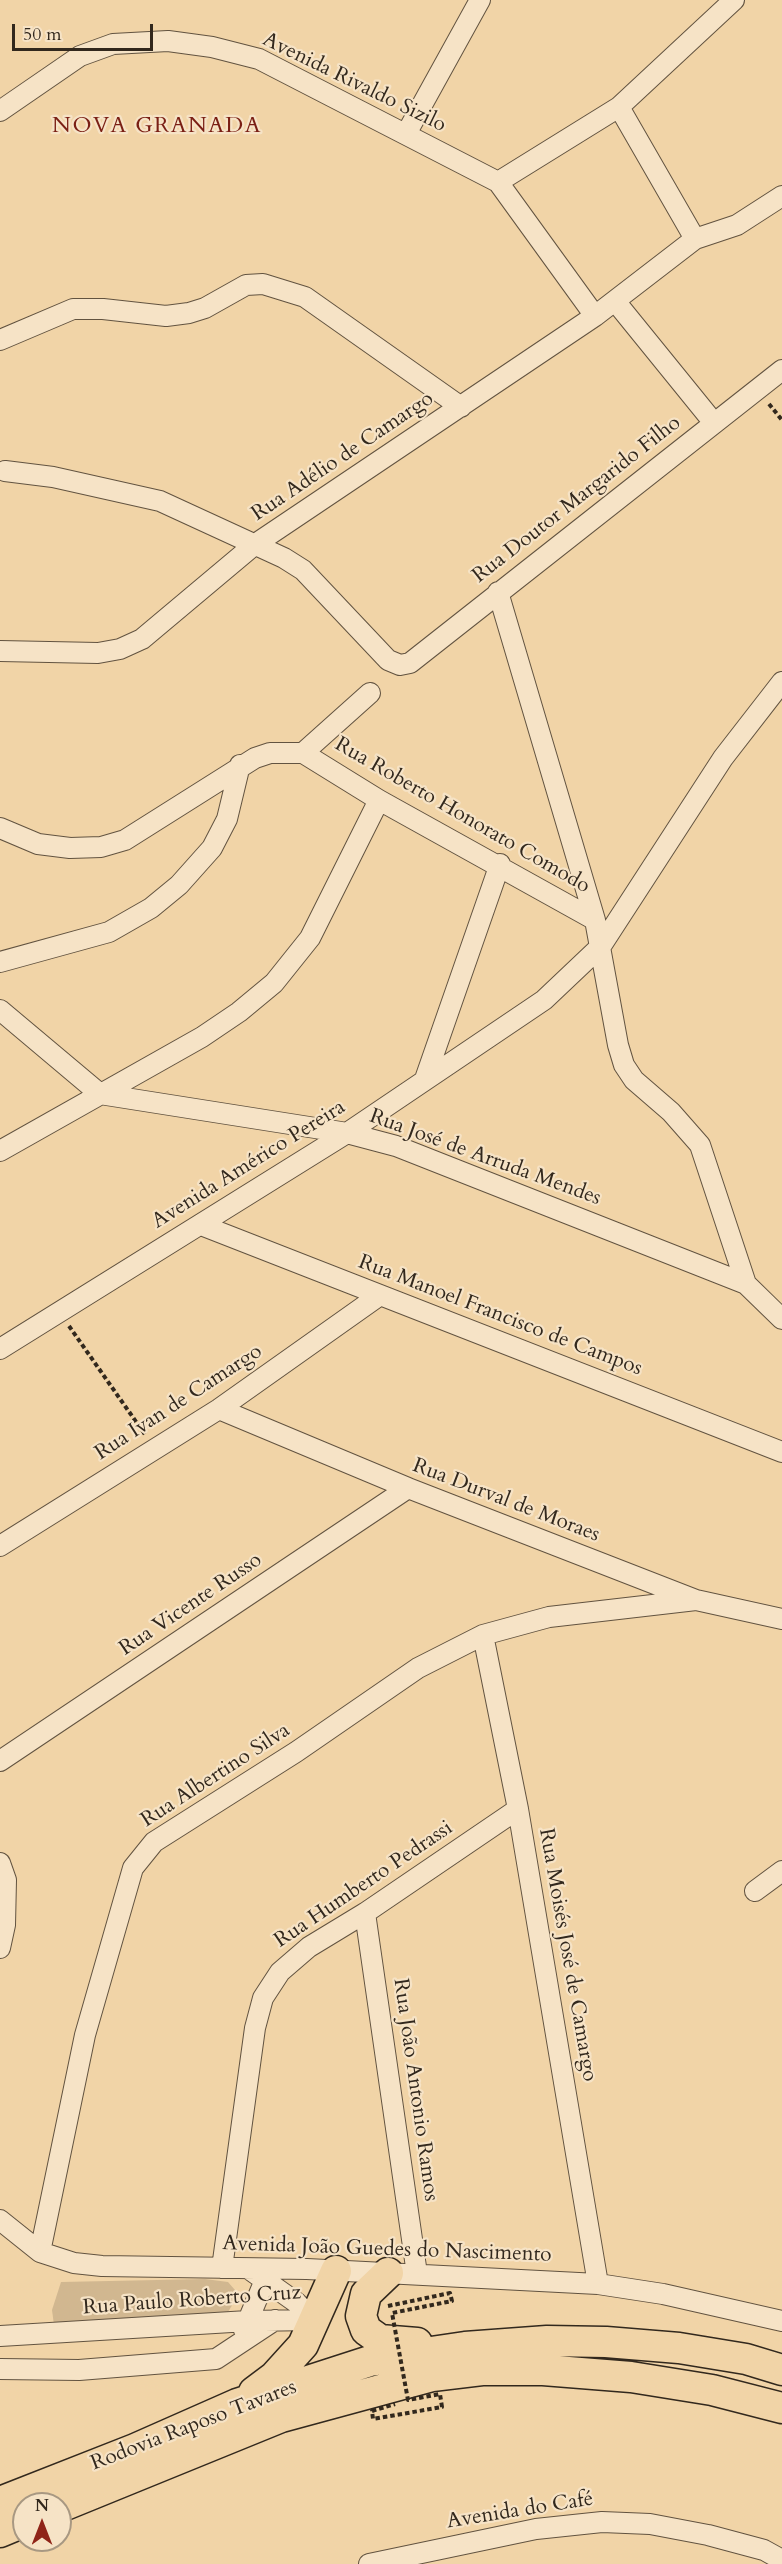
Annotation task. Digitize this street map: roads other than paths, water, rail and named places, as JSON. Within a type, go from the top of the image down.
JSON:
[{"type":"highway","points":[[237,2404],[274,2377],[303,2345],[336,2271]]},
{"type":"highway","points":[[388,2273],[366,2294],[361,2316],[366,2330],[380,2340],[465,2347]]},
{"type":"highway","name":"Rodovia Raposo Tavares","points":[[0,2502],[135,2449],[237,2404],[370,2361],[465,2347],[547,2342],[606,2342],[679,2348],[746,2359],[782,2370]]},
{"type":"highway","name":"Rodovia Raposo Tavares","points":[[72,2502],[280,2417],[432,2376],[482,2370],[543,2370],[631,2377],[712,2390],[782,2408]]},
{"type":"street","points":[[406,134],[480,0]]},
{"type":"street","points":[[498,182],[619,107],[734,0]]},
{"type":"street","name":"Avenida Rivaldo Sizilo","points":[[0,111],[80,57],[113,44],[168,41],[213,47],[258,59],[498,182],[595,316]]},
{"type":"street","points":[[619,107],[695,238],[737,225],[782,196]]},
{"type":"street","name":"Rua Adélio de Camargo","points":[[0,651],[77,654],[120,649],[142,639],[254,545],[595,316],[695,238]]},
{"type":"street","points":[[0,340],[73,309],[178,314],[205,308],[246,285],[263,284],[305,297],[460,407]]},
{"type":"street","points":[[615,301],[714,423]]},
{"type":"street","name":"Rua Doutor Margarido Filho","points":[[254,545],[303,570],[388,660],[400,665],[410,663],[782,370]]},
{"type":"street","points":[[5,471],[53,477],[159,501],[254,545]]},
{"type":"street","points":[[498,592],[595,920]]},
{"type":"street","name":"Avenida Américo Pereira","points":[[0,1349],[347,1133],[425,1079],[518,1020],[544,1000],[601,946],[723,758],[782,682]]},
{"type":"street","points":[[303,753],[370,693]]},
{"type":"street","name":"Rua Roberto Honorato Comodo","points":[[0,828],[38,844],[70,848],[101,847],[125,840],[240,765],[270,753],[303,753],[380,800],[500,864],[595,920],[618,1045],[624,1065],[634,1080],[671,1112],[700,1145],[746,1284]]},
{"type":"street","points":[[0,962],[109,932],[128,923],[161,900],[200,862],[220,835],[227,819],[240,765]]},
{"type":"street","points":[[0,1151],[202,1037],[239,1012],[274,984],[310,938],[380,800]]},
{"type":"street","points":[[425,1079],[500,864]]},
{"type":"street","points":[[0,1010],[100,1094]]},
{"type":"street","name":"Rua José de Arruda Mendes","points":[[100,1094],[347,1133],[396,1146],[746,1284],[782,1319]]},
{"type":"street","name":"Rua Manoel Francisco de Campos","points":[[201,1225],[782,1452]]},
{"type":"street","name":"Rua Ivan de Camargo","points":[[0,1546],[219,1409],[380,1295]]},
{"type":"street","name":"Rua Durval de Moraes","points":[[219,1409],[408,1488],[696,1600],[782,1618]]},
{"type":"street","name":"Rua Vicente Russo","points":[[0,1761],[408,1488]]},
{"type":"street","name":"Rua Albertino Silva","points":[[40,2252],[85,2035],[133,1868],[154,1842],[296,1752],[418,1668],[483,1635],[549,1617],[696,1600]]},
{"type":"street","name":"Rua Moisés José de Camargo","points":[[483,1635],[518,1809],[598,2284]]},
{"type":"street","name":"Rua Humberto Pedrassi","points":[[222,2268],[255,2028],[262,1998],[280,1972],[309,1947],[365,1913],[518,1809]]},
{"type":"street","points":[[0,1863],[6,1880],[5,1925],[0,1948]]},
{"type":"street","points":[[755,1891],[782,1871]]},
{"type":"street","name":"Rua João Antonio Ramos","points":[[365,1913],[417,2274]]},
{"type":"street","name":"Avenida João Guedes do Nascimento","points":[[0,2220],[40,2252],[74,2263],[102,2266],[222,2268],[257,2275],[336,2271],[598,2284],[663,2294],[782,2321]]},
{"type":"street","points":[[237,2344],[248,2321],[257,2275]]},
{"type":"street","name":"Rua Paulo Roberto Cruz","points":[[257,2275],[313,2319]]},
{"type":"street","name":"Rua Paulo Roberto Cruz","points":[[0,2336],[313,2319]]},
{"type":"street","points":[[0,2369],[79,2370],[216,2359],[275,2320]]},
{"type":"street","name":"Avenida do Café","points":[[369,2564],[536,2529],[602,2522],[650,2524],[708,2535],[764,2550],[782,2560]]},
{"type":"district","name":"NOVA GRANADA","points":[[157,127]]}]
